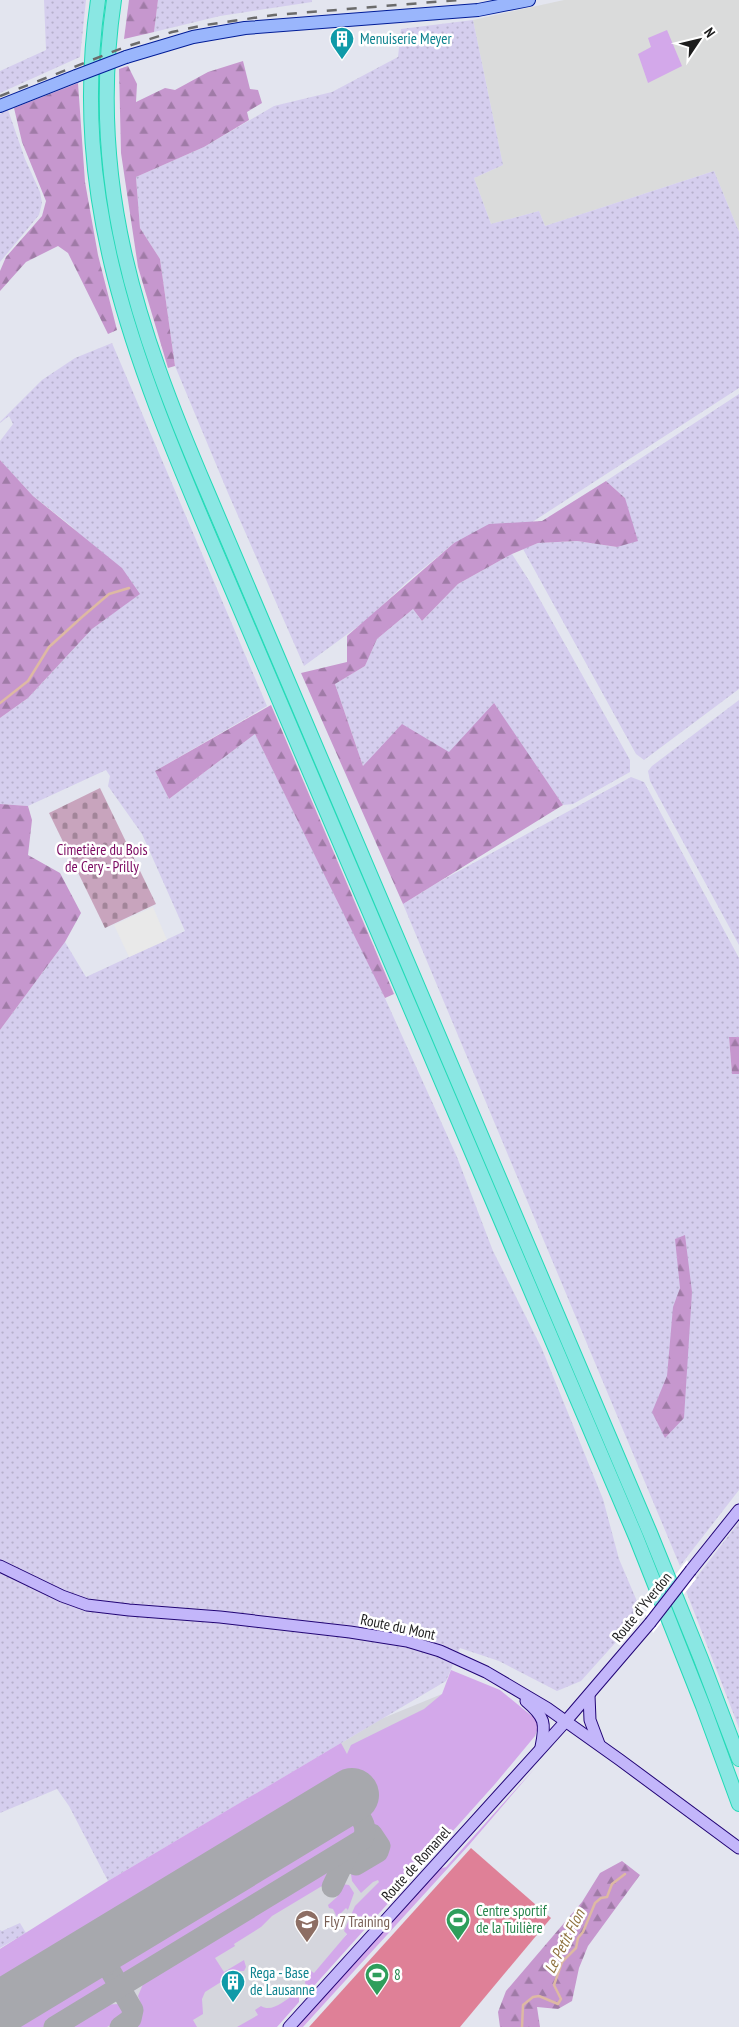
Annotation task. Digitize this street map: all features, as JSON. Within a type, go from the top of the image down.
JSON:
[{"type":"highway","points":[[98,0],[91,97],[97,187],[103,232],[114,277],[143,372],[200,513],[636,1537],[704,1706],[739,1804]]},
{"type":"highway","points":[[114,0],[108,52],[106,97],[111,178],[124,258],[157,367],[196,467],[650,1532],[739,1759]]},
{"type":"main road","points":[[0,106],[126,57],[194,37],[245,28],[478,10],[529,0]]},
{"type":"main road","name":"Route d'Yverdon","points":[[566,1721],[650,1623],[739,1510]]},
{"type":"main road","name":"Route du Mont","points":[[0,1566],[62,1596],[87,1605],[220,1617],[377,1636],[440,1651],[465,1661],[504,1682],[566,1721],[739,1848]]},
{"type":"main road","points":[[504,1682],[532,1706],[543,1719],[545,1727],[541,1749]]},
{"type":"main road","points":[[589,1695],[590,1720],[599,1745]]},
{"type":"main road","name":"Route de Romanel","points":[[289,2027],[566,1721]]},
{"type":"shaded area","points":[[44,0],[86,0],[80,57],[0,93],[0,71],[46,50]]},
{"type":"shaded area","points":[[158,0],[312,0],[312,2],[220,16],[154,32]]},
{"type":"shaded area","points":[[564,0],[739,0],[739,232],[714,171],[545,226],[539,211],[491,224],[474,178],[503,165],[473,20]]},
{"type":"shaded area","points":[[473,20],[503,165],[474,178],[491,224],[539,211],[545,226],[714,171],[739,232],[739,388],[523,528],[454,543],[407,582],[368,619],[304,666],[175,366],[160,259],[140,228],[136,177],[204,147],[274,106],[332,92],[398,57],[401,29]]},
{"type":"shaded area","points":[[667,30],[682,66],[648,83],[638,54],[651,47],[648,38]]},
{"type":"shaded area","points":[[8,110],[25,159],[40,192],[42,203],[39,215],[0,262],[0,114]]},
{"type":"shaded area","points":[[112,343],[267,706],[155,771],[169,799],[255,734],[374,974],[457,1157],[493,1251],[542,1349],[603,1499],[619,1559],[642,1613],[581,1681],[557,1691],[499,1661],[460,1648],[446,1681],[108,1881],[69,1806],[57,1789],[0,1813],[0,1030],[65,942],[86,977],[185,931],[142,834],[108,786],[110,776],[106,770],[28,806],[0,804],[0,718],[28,698],[92,629],[139,594],[70,525],[33,496],[0,460],[0,441],[13,424],[9,416],[0,422],[42,380],[75,358]]},
{"type":"shaded area","points":[[739,394],[739,689],[644,760],[636,754],[523,549],[538,543],[577,541],[617,547],[625,498],[606,481]]},
{"type":"shaded area","points":[[512,554],[530,582],[630,760],[630,772],[573,804],[563,805],[494,704],[449,753],[363,766],[335,684],[365,666],[377,639],[413,609],[422,621],[458,584]]},
{"type":"shaded area","points":[[739,700],[739,945],[650,781],[648,771]]},
{"type":"shaded area","points":[[631,777],[644,782],[739,958],[739,1037],[729,1037],[732,1073],[739,1074],[739,1490],[680,1566],[403,904],[437,883]]},
{"type":"shaded area","points":[[153,907],[167,940],[129,957],[114,925]]},
{"type":"shaded area","points":[[739,1522],[739,1728],[686,1591]]},
{"type":"shaded area","points":[[451,1670],[500,1690],[533,1717],[536,1714],[538,1728],[535,1736],[495,1784],[313,1987],[306,1987],[305,1982],[311,1971],[314,1973],[347,1934],[344,1931],[355,1906],[379,1882],[378,1880],[373,1882],[361,1893],[352,1881],[351,1874],[388,1852],[346,1782],[0,1991],[0,1949],[108,1881],[341,1743],[347,1754],[351,1745],[424,1709],[442,1694]]},
{"type":"shaded area","points":[[499,1692],[313,1987],[299,1997],[268,2027],[0,2027],[0,1949],[381,1719],[442,1694]]},
{"type":"shaded area","points":[[535,1768],[469,1845],[303,2027],[297,2027],[438,1869],[446,1867]]},
{"type":"shaded area","points":[[346,1817],[354,1821],[358,1828],[357,1834],[352,1841],[134,1973],[126,1975],[116,1968],[115,1956],[121,1950],[338,1819]]},
{"type":"shaded area","name":"Centre sportif de la Tuilière","points":[[471,1848],[551,1918],[460,2027],[309,2027]]},
{"type":"shaded area","points":[[332,1865],[334,1868],[322,1886],[272,1916],[261,1927],[215,1958],[224,1972],[244,1960],[246,1967],[244,1971],[234,1974],[231,1970],[226,1973],[229,1977],[205,1992],[202,1999],[203,2014],[193,2020],[197,2027],[134,2027],[140,2016],[141,2004],[138,1996],[146,1977]]},
{"type":"shaded area","points":[[342,1884],[349,1885],[354,1893],[348,1910],[346,1908],[337,1917],[333,1909],[329,1908],[328,1905],[337,1897]]},
{"type":"shaded area","points":[[20,1923],[26,1933],[0,1948],[0,1930],[2,1931]]},
{"type":"shaded area","points":[[96,1969],[103,1973],[107,1979],[104,1990],[45,2027],[0,2027],[0,2024],[88,1970]]},
{"type":"shaded area","points":[[294,1995],[299,1997],[299,2002],[277,2027],[237,2027],[258,2015],[255,2010],[261,2006],[265,2008],[274,2007]]},
{"type":"shaded area","points":[[119,2004],[124,2008],[125,2016],[107,2027],[63,2027],[99,2005]]},
{"type":"green space","points":[[129,0],[158,0],[154,32],[124,39]]},
{"type":"green space","points":[[243,61],[250,89],[258,90],[262,103],[247,112],[249,120],[204,147],[136,177],[140,228],[160,259],[175,366],[168,368],[138,267],[121,153],[119,69],[128,66],[137,84],[136,102],[165,88],[175,90],[208,72]]},
{"type":"green space","points":[[78,83],[85,182],[98,255],[117,330],[108,334],[68,253],[58,246],[26,262],[0,291],[0,271],[6,257],[42,216],[46,201],[22,142],[14,108]]},
{"type":"green space","points":[[0,460],[33,496],[122,568],[140,594],[92,629],[28,698],[0,718]]},
{"type":"green space","points":[[606,481],[625,498],[638,541],[617,547],[577,541],[538,543],[512,554],[458,584],[422,621],[413,609],[377,639],[365,666],[335,684],[363,766],[402,724],[449,752],[494,703],[563,805],[403,904],[301,673],[347,662],[347,636],[454,543],[489,524],[542,521]]},
{"type":"green space","points":[[271,705],[394,994],[385,998],[255,734],[169,799],[155,771]]},
{"type":"green space","name":"Cimetière du Bois de Cery - Prilly","points":[[100,788],[156,904],[105,928],[49,813]]},
{"type":"green space","points":[[0,804],[28,806],[32,820],[28,855],[60,873],[81,913],[65,942],[0,1030]]},
{"type":"green space","points":[[729,1037],[739,1037],[739,1074],[732,1074]]},
{"type":"green space","points":[[685,1235],[692,1292],[684,1418],[665,1438],[652,1412],[667,1376],[673,1307],[680,1288],[675,1239]]},
{"type":"green space","points":[[622,1861],[640,1875],[588,1946],[579,1968],[572,2001],[558,2009],[537,2007],[540,2027],[500,2027],[498,2012],[506,1991],[582,1902],[600,1873]]},
{"type":"pier","points":[[687,1560],[696,1579],[653,1633],[645,1613]]},
{"type":"waterway","points":[[0,703],[28,681],[49,647],[82,617],[109,594],[129,588]]},
{"type":"waterway","name":"Le Petit Flon","points":[[522,2027],[523,2005],[533,1997],[539,1996],[558,2004],[561,1999],[554,1985],[562,1962],[576,1948],[578,1938],[583,1932],[595,1903],[601,1898],[607,1897],[612,1884],[625,1874]]},
{"type":"taxiway","points":[[54,2027],[363,1839],[365,1831],[361,1818],[342,1808],[328,1810]]},
{"type":"taxiway","points":[[328,1861],[341,1858],[356,1865],[378,1852],[380,1846],[372,1834]]},
{"type":"taxiway","points":[[332,1887],[351,1847]]},
{"type":"taxiway","points":[[107,1965],[106,1957],[108,1950],[118,1937]]},
{"type":"taxiway","points":[[77,1961],[93,1958],[107,1965],[133,2010],[131,2019],[120,2027]]},
{"type":"runway","points":[[0,2008],[352,1795]]},
{"type":"railway","points":[[0,96],[125,47],[172,32],[205,25],[274,15],[458,0]]},
{"type":"place","name":"Menuiserie Meyer","points":[[342,60]]},
{"type":"place","name":"Centre sportif de la Tuilière","points":[[458,1941]]},
{"type":"place","name":"Fly7 Training","points":[[307,1943]]},
{"type":"place","name":"8","points":[[377,1996]]},
{"type":"place","name":"Rega - Base de Lausanne","points":[[233,2003]]}]
